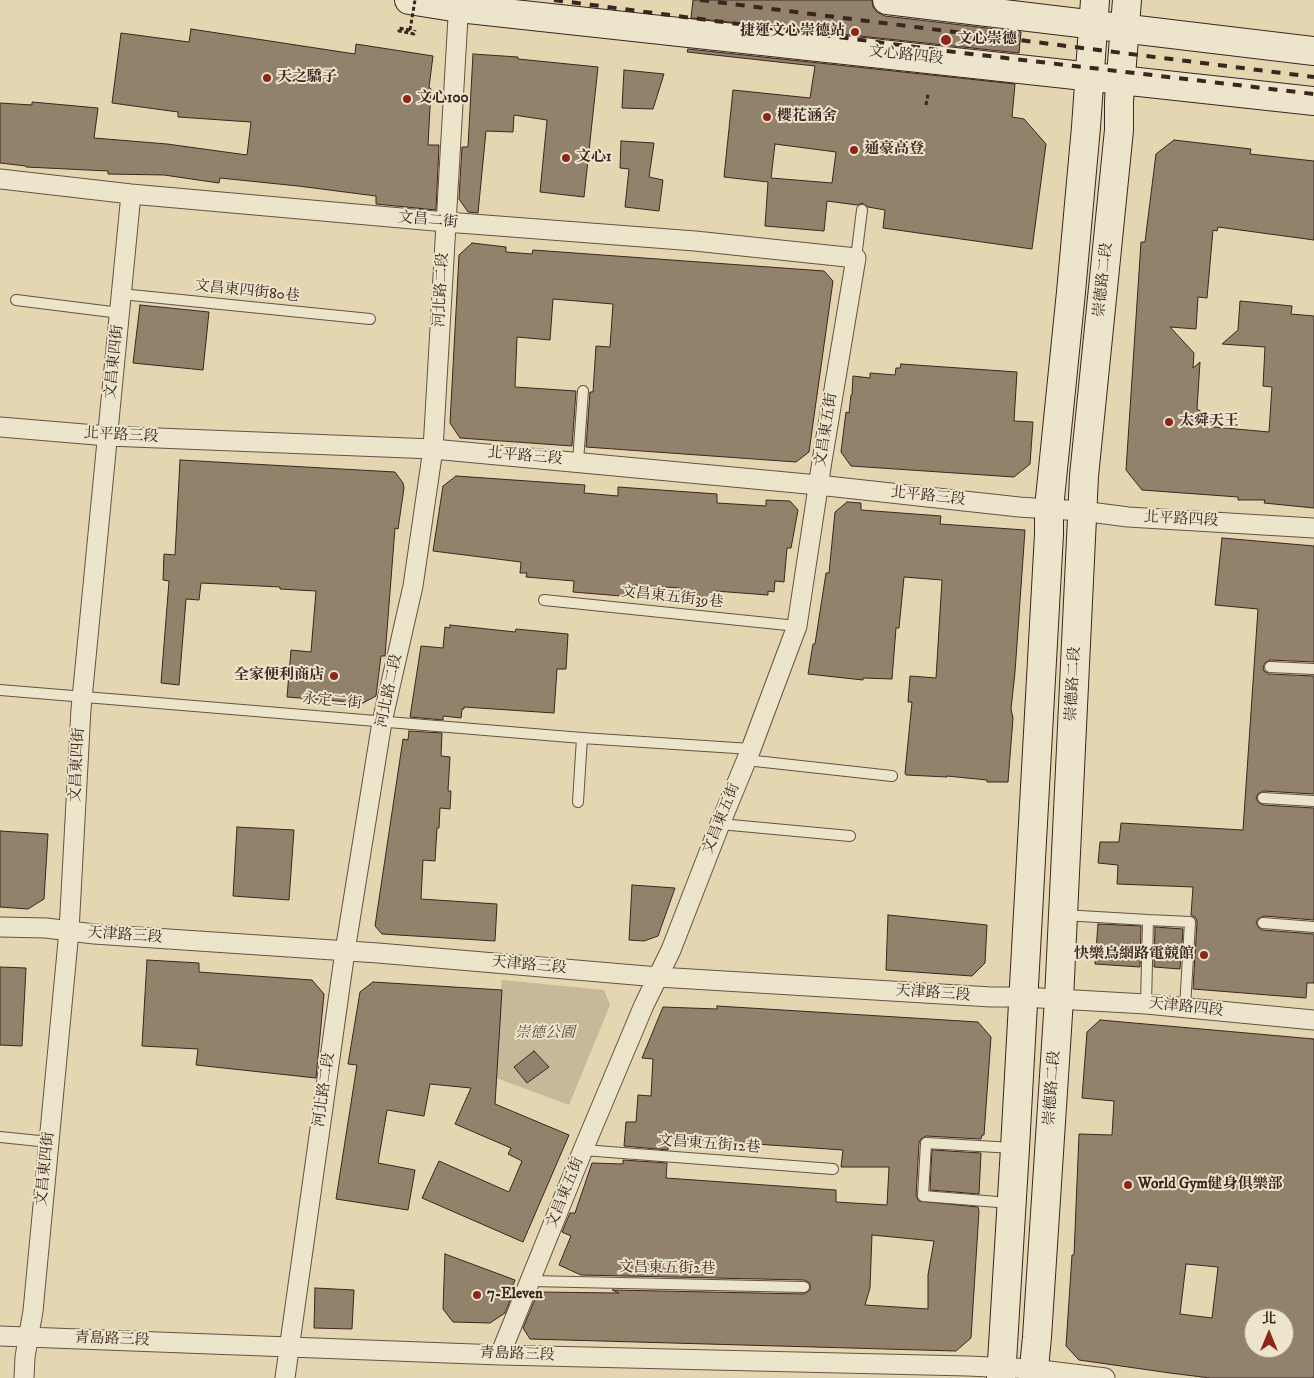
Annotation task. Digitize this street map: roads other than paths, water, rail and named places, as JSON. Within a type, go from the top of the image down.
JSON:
[{"type":"main road","name":"文心路四段","points":[[409,0],[459,4],[1314,101]]},
{"type":"main road","points":[[887,0],[1094,12],[1126,29],[1314,51]]},
{"type":"main road","name":"崇德路二段","points":[[1033,1373],[1037,1337],[1058,999],[1084,476],[1120,130],[1119,101],[1127,0]]},
{"type":"main road","name":"崇德路二段","points":[[1001,1373],[1048,544],[1048,508],[1071,292],[1094,12]]},
{"type":"street","name":"河北路二段","points":[[285,1378],[345,951],[382,722],[413,586],[433,449],[459,4]]},
{"type":"street","name":"文昌二街","points":[[0,179],[132,194],[446,222],[695,241],[856,258]]},
{"type":"street","name":"文昌東四街","points":[[24,1378],[33,1311],[69,931],[82,696],[132,194]]},
{"type":"street","name":"文昌東五街","points":[[500,1355],[644,1005],[671,950],[796,626],[856,258]]},
{"type":"street","name":"北平路三段","points":[[0,427],[108,436],[433,449],[818,485],[1019,507],[1048,508]]},
{"type":"street","name":"北平路四段","points":[[1048,508],[1128,517],[1314,528]]},
{"type":"street","name":"天津路三段","points":[[0,926],[345,951],[658,977],[990,997],[1058,999]]},
{"type":"street","name":"天津路四段","points":[[1058,999],[1146,1004],[1314,1020]]},
{"type":"street","name":"青島路三段","points":[[0,1336],[1033,1373],[1105,1378]]},
{"type":"lane","points":[[856,258],[862,210]]},
{"type":"lane","name":"文昌東四街80巷","points":[[122,294],[370,319]]},
{"type":"lane","points":[[16,300],[120,313]]},
{"type":"lane","points":[[578,462],[583,391]]},
{"type":"lane","name":"文昌東五街39巷","points":[[544,600],[796,626]]},
{"type":"lane","points":[[1270,667],[1314,669]]},
{"type":"lane","name":"永定二街","points":[[0,690],[582,738],[748,754],[892,776]]},
{"type":"lane","points":[[578,802],[582,738]]},
{"type":"lane","points":[[1263,798],[1314,801]]},
{"type":"lane","points":[[720,824],[850,836]]},
{"type":"lane","points":[[1062,916],[1190,922],[1185,1008]]},
{"type":"lane","points":[[1146,1004],[1148,920]]},
{"type":"lane","points":[[1263,923],[1314,927]]},
{"type":"lane","points":[[0,1137],[49,1142]]},
{"type":"lane","points":[[1011,1204],[922,1196],[926,1143],[1015,1148]]},
{"type":"lane","name":"文昌東五街12巷","points":[[583,1150],[833,1169]]},
{"type":"lane","name":"文昌東五街2巷","points":[[530,1282],[804,1287]]},
{"type":"railway","points":[[554,0],[946,51],[1314,94]]},
{"type":"railway","points":[[700,0],[1314,77]]},
{"type":"place","name":"捷運文心崇德站","points":[[855,32]]},
{"type":"place","name":"文心崇德","points":[[946,40]]},
{"type":"place","name":"天之驕子","points":[[267,78]]},
{"type":"place","name":"文心100","points":[[407,99]]},
{"type":"place","name":"櫻花涵舍","points":[[767,117]]},
{"type":"place","name":"通豪高登","points":[[854,150]]},
{"type":"place","name":"文心1","points":[[566,158]]},
{"type":"place","name":"太舜天王","points":[[1169,422]]},
{"type":"place","name":"全家便利商店","points":[[334,676]]},
{"type":"place","name":"快樂鳥網路電競館","points":[[1204,955]]},
{"type":"place","name":"World Gym健身俱樂部","points":[[1128,1185]]},
{"type":"place","name":"7-Eleven","points":[[477,1295]]},
{"type":"park label","name":"崇德公園","points":[[545,1034]]}]
